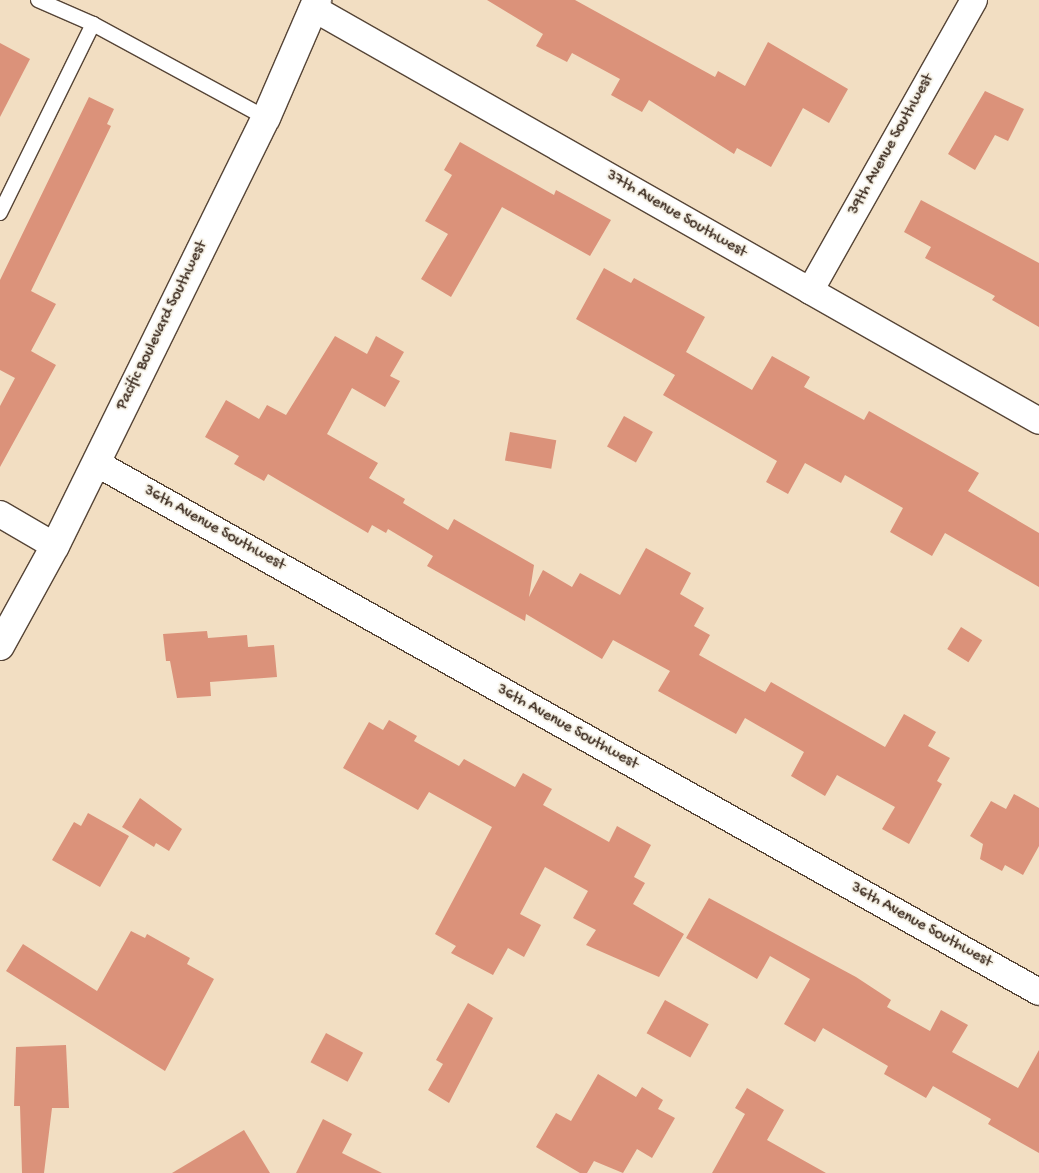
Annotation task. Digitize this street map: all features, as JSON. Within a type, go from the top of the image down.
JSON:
[{"type":"main road","name":"Pacific Boulevard Southwest","points":[[0,646],[55,546],[266,118],[315,4]]},
{"type":"street","name":"39th Avenue Southwest","points":[[810,291],[974,0]]},
{"type":"street","name":"37th Avenue Southwest","points":[[315,4],[810,291],[1039,421]]},
{"type":"street","name":"36th Avenue Southwest","points":[[96,463],[1039,992]]},
{"type":"street","points":[[0,514],[55,546]]},
{"type":"lane","points":[[38,0],[93,24],[266,118]]},
{"type":"lane","points":[[0,213],[93,24]]},
{"type":"building","points":[[487,0],[575,0],[715,77],[718,71],[745,86],[768,42],[848,89],[829,123],[803,108],[771,167],[737,148],[734,154],[649,100],[642,112],[611,95],[620,79],[572,53],[567,62],[536,46],[543,34]]},
{"type":"building","points":[[0,43],[30,59],[0,117]]},
{"type":"building","points":[[985,91],[1024,109],[1008,141],[995,135],[975,170],[948,154]]},
{"type":"building","points":[[89,97],[114,109],[107,124],[111,126],[31,291],[56,304],[31,351],[56,365],[0,467],[0,406],[15,378],[0,370],[0,280]]},
{"type":"building","points":[[460,142],[554,195],[556,190],[611,220],[590,256],[502,207],[451,297],[421,279],[448,234],[425,221],[452,175],[444,170]]},
{"type":"building","points":[[921,200],[1039,263],[1039,327],[992,300],[995,296],[925,258],[931,247],[904,232]]},
{"type":"building","points":[[604,268],[631,283],[634,278],[705,317],[686,352],[752,390],[772,356],[810,377],[804,387],[864,420],[869,411],[979,473],[968,491],[1039,533],[1039,587],[945,533],[932,556],[890,532],[903,508],[845,475],[841,483],[805,463],[788,494],[766,482],[777,461],[663,395],[675,375],[576,319]]},
{"type":"building","points":[[335,336],[367,354],[376,336],[404,352],[390,376],[400,381],[385,407],[352,388],[327,434],[378,463],[369,478],[405,499],[403,503],[448,530],[454,519],[534,565],[529,597],[543,570],[572,587],[580,573],[620,595],[646,548],[691,573],[680,594],[704,608],[694,626],[710,635],[699,655],[765,692],[771,682],[885,747],[904,714],[936,732],[928,746],[950,758],[937,781],[942,784],[909,844],[882,829],[895,807],[837,775],[825,796],[791,776],[804,752],[745,718],[736,734],[658,691],[670,671],[613,640],[602,659],[526,614],[525,621],[427,566],[433,556],[388,529],[386,533],[372,525],[368,533],[268,474],[264,481],[234,464],[239,456],[205,437],[226,400],[259,419],[267,405],[286,415]]},
{"type":"building","points":[[624,416],[653,432],[636,463],[607,447]]},
{"type":"building","points":[[510,432],[556,440],[551,469],[505,461]]},
{"type":"building","points":[[961,627],[982,640],[968,662],[947,649]]},
{"type":"building","points":[[207,631],[208,638],[247,635],[248,647],[274,645],[277,677],[210,682],[211,696],[177,698],[170,661],[166,661],[163,634]]},
{"type":"building","points":[[389,720],[417,736],[414,741],[459,766],[464,759],[515,787],[523,773],[552,789],[543,805],[609,842],[617,826],[651,845],[634,877],[645,883],[633,904],[684,934],[659,977],[586,945],[596,930],[573,918],[588,891],[545,867],[520,914],[541,925],[524,957],[508,948],[493,975],[451,953],[456,946],[435,934],[492,827],[429,792],[418,810],[343,768],[369,722],[383,730]]},
{"type":"building","points":[[1014,794],[1039,808],[1039,846],[1023,875],[1005,865],[1002,871],[980,859],[983,844],[970,836],[991,801],[1006,809]]},
{"type":"building","points":[[140,798],[182,829],[169,851],[156,843],[154,847],[122,827]]},
{"type":"building","points":[[88,813],[129,836],[100,887],[52,860],[74,822],[81,826]]},
{"type":"building","points":[[709,898],[856,977],[891,1000],[887,1007],[930,1031],[941,1010],[968,1025],[952,1052],[1018,1088],[1039,1050],[1039,1153],[988,1124],[991,1119],[933,1086],[926,1098],[884,1074],[888,1066],[823,1028],[815,1042],[784,1024],[810,979],[770,956],[757,979],[686,938]]},
{"type":"building","points":[[131,931],[145,938],[147,934],[190,958],[187,964],[214,979],[165,1071],[6,971],[23,944],[97,991]]},
{"type":"building","points":[[665,1000],[709,1024],[690,1057],[647,1033]]},
{"type":"building","points":[[468,1003],[493,1018],[449,1103],[428,1090],[443,1064],[436,1060]]},
{"type":"building","points":[[326,1033],[363,1053],[348,1082],[311,1062]]},
{"type":"building","points":[[66,1045],[69,1108],[52,1108],[44,1173],[22,1173],[20,1106],[14,1106],[16,1047]]},
{"type":"building","points":[[598,1074],[636,1097],[642,1087],[663,1100],[658,1109],[675,1118],[652,1158],[637,1149],[623,1173],[594,1161],[587,1173],[580,1173],[536,1147],[556,1113],[571,1121]]},
{"type":"building","points":[[747,1088],[784,1110],[767,1140],[826,1173],[712,1173],[745,1114],[735,1108]]},
{"type":"building","points":[[323,1119],[352,1134],[342,1153],[382,1173],[296,1173]]},
{"type":"building","points":[[244,1130],[270,1173],[172,1173]]}]
